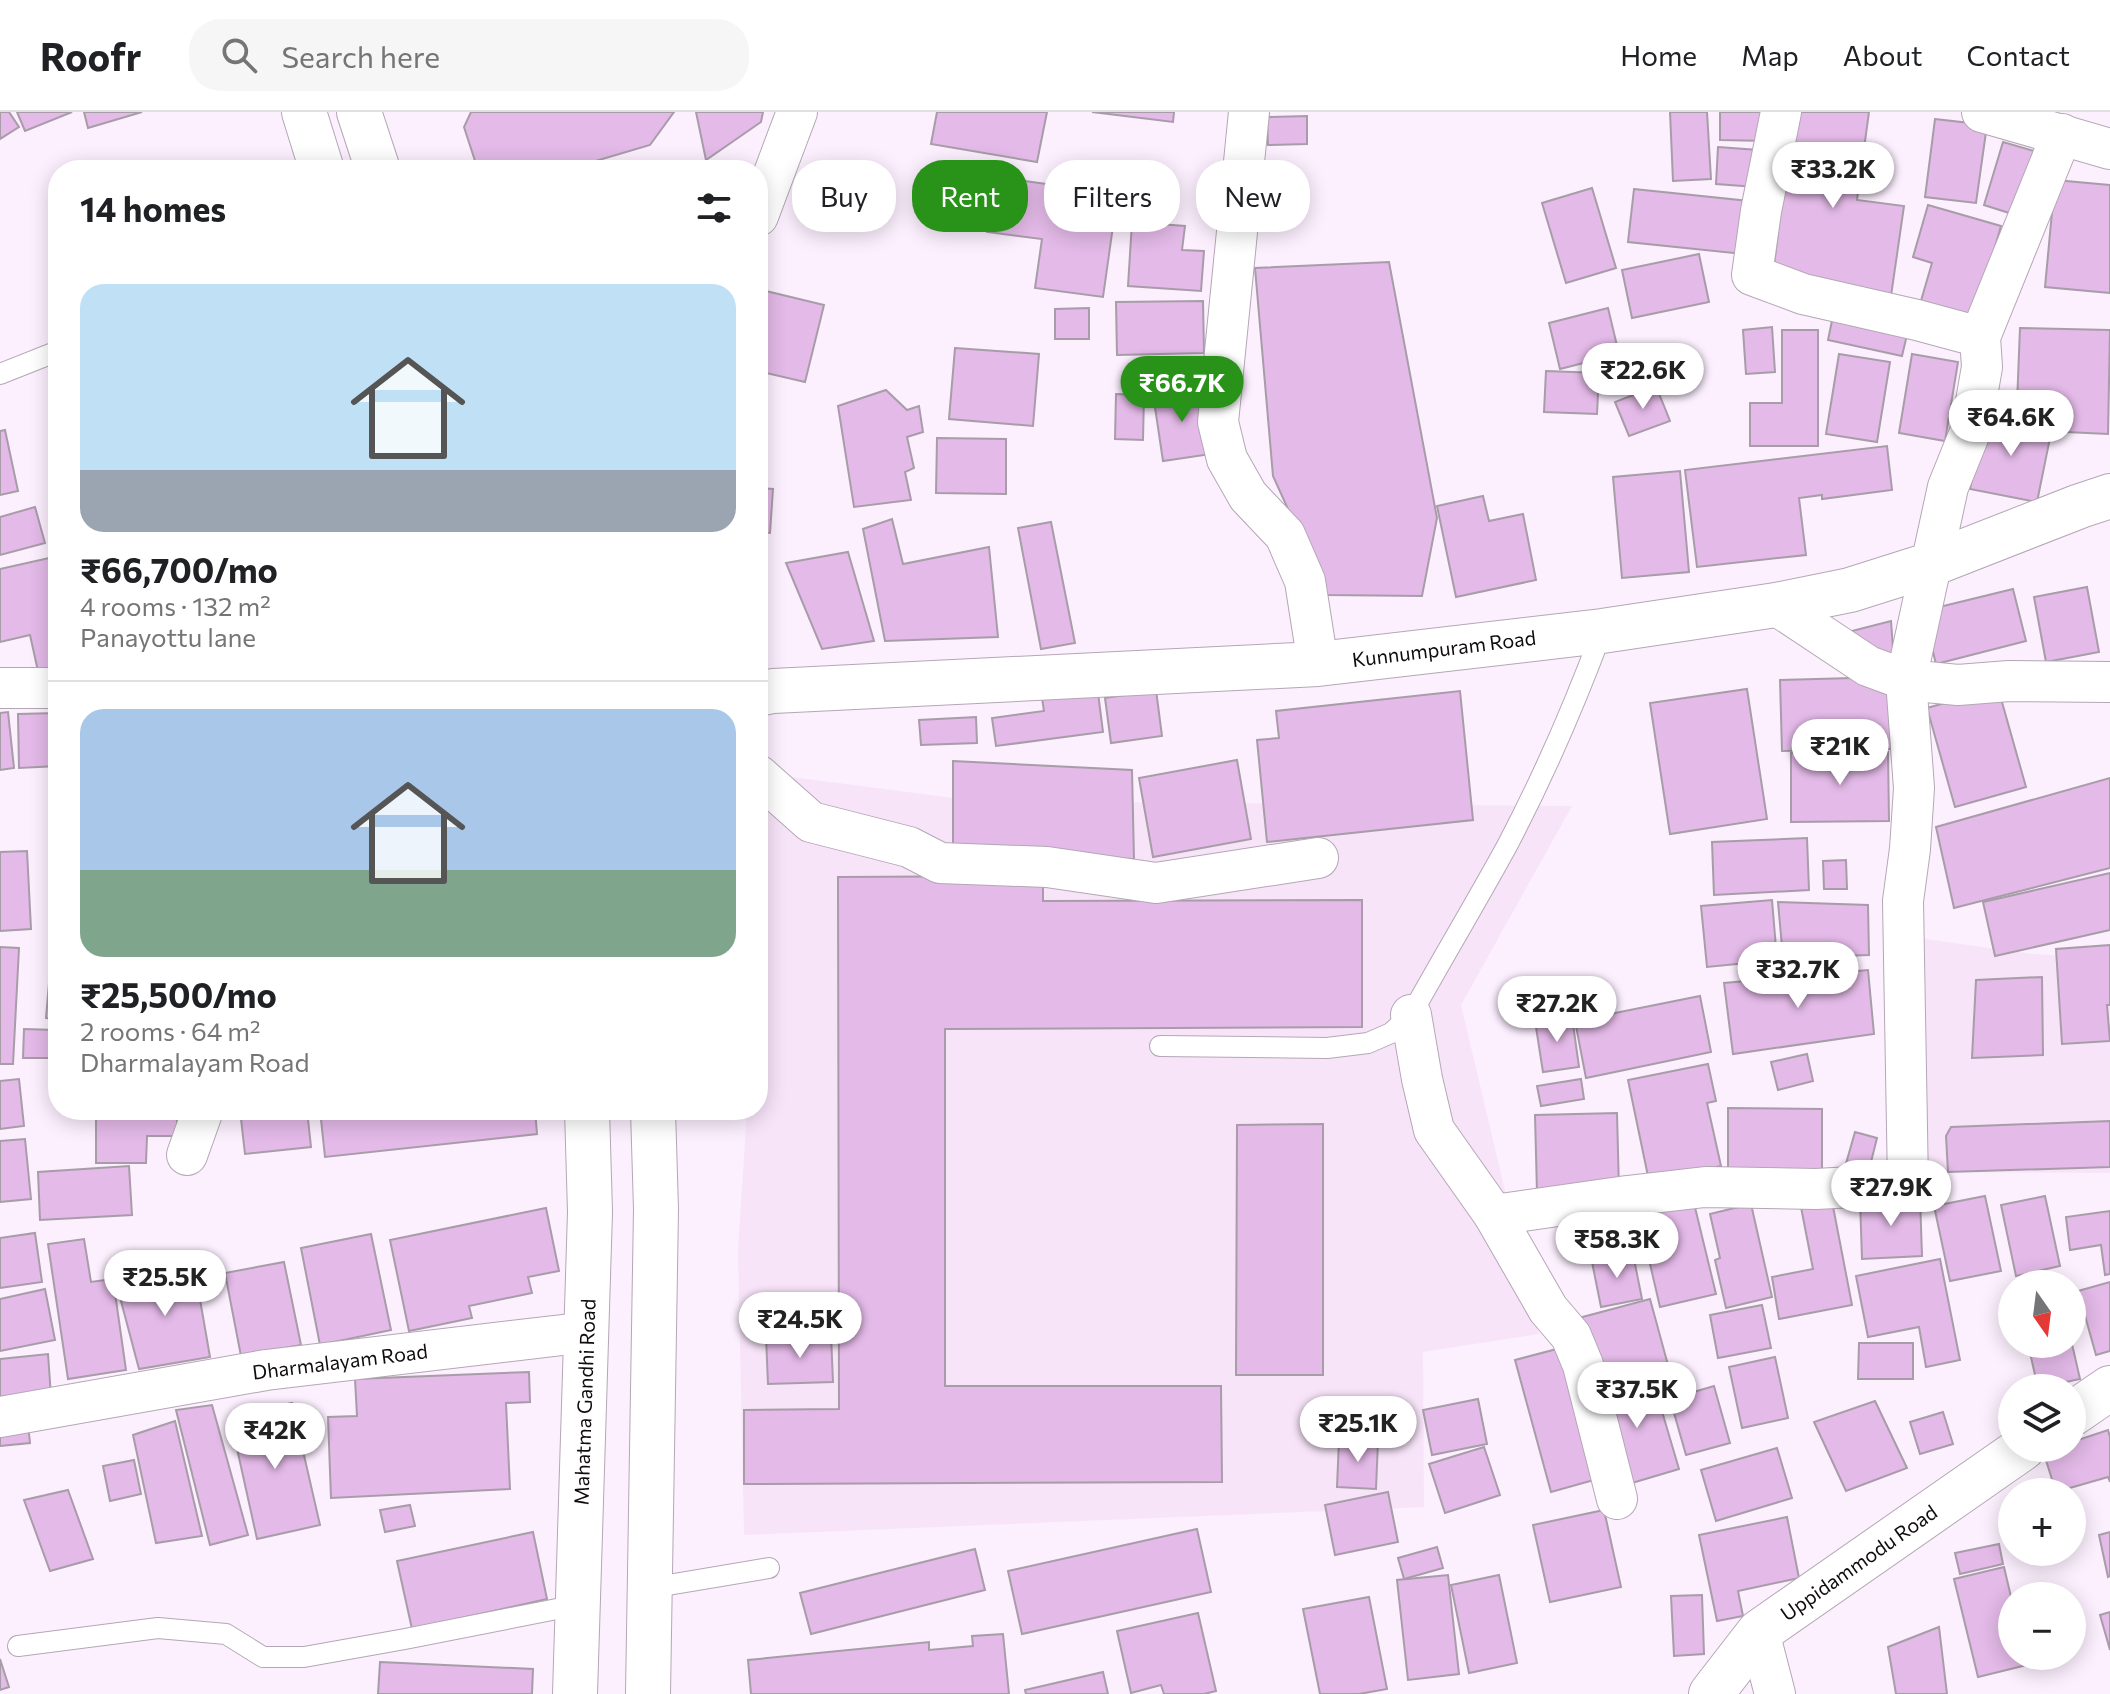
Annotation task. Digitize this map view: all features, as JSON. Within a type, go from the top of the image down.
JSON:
[{"type":"main road","points":[[304,112],[319,160]]},
{"type":"main road","points":[[359,112],[375,160]]},
{"type":"main road","name":"Kunnumpuram Road","points":[[768,692],[1318,664],[1602,631],[1776,605],[1850,590],[1929,565],[2109,494]]},
{"type":"main road","name":"Mahatma Gandhi Road","points":[[575,1694],[588,1332],[587,1120]]},
{"type":"main road","points":[[648,1694],[656,1209],[653,1120]]},
{"type":"main road","points":[[2086,1404],[2110,1388]]},
{"type":"main road","name":"Uppidammodu Road","points":[[1711,1694],[1759,1632],[2003,1462]]},
{"type":"street","points":[[768,163],[797,112]]},
{"type":"street","points":[[1249,112],[1218,422],[1227,459],[1248,496],[1285,535],[1305,581],[1318,664]]},
{"type":"street","points":[[1781,112],[1752,275],[1803,294],[1980,337]]},
{"type":"street","points":[[1982,112],[2110,149]]},
{"type":"street","points":[[1494,1215],[1705,1187],[1816,1189],[1908,1184],[1903,901],[1914,788],[1906,680],[1948,487],[1971,430],[1982,367],[1980,337],[2062,134]]},
{"type":"street","points":[[1776,605],[1868,666],[1906,680],[1958,685],[2009,681],[2110,682]]},
{"type":"street","points":[[0,688],[48,688]]},
{"type":"street","points":[[768,784],[811,822],[909,847],[940,863],[1047,867],[1156,883],[1318,858]]},
{"type":"street","points":[[1411,1015],[1434,1130],[1494,1215],[1548,1309],[1571,1336],[1583,1365],[1617,1499]]},
{"type":"street","points":[[187,1155],[199,1120]]},
{"type":"street","name":"Dharmalayam Road","points":[[0,1417],[266,1370],[588,1332]]},
{"type":"street","points":[[1759,1632],[1775,1694]]},
{"type":"lane","points":[[0,374],[48,355]]},
{"type":"lane","points":[[1160,1046],[1327,1048],[1368,1043],[1391,1033],[1411,1015],[1507,844],[1544,771],[1573,709],[1602,631]]},
{"type":"lane","points":[[650,1588],[769,1568]]},
{"type":"lane","points":[[18,1646],[158,1628],[226,1634],[263,1657],[304,1657],[578,1607]]},
{"type":"shaded area","points":[[768,774],[977,801],[1572,806],[1461,1005],[1539,1334],[1423,1352],[1424,1507],[744,1535],[738,1250],[746,1120],[768,1120]]},
{"type":"shaded area","points":[[1925,939],[2032,954],[2110,959],[2110,1173],[1913,1172]]},
{"type":"building","points":[[0,112],[9,112],[19,127],[0,139]]},
{"type":"building","points":[[17,112],[72,112],[25,131]]},
{"type":"building","points":[[84,112],[142,112],[88,128]]},
{"type":"building","points":[[471,112],[674,112],[650,145],[599,160],[475,160],[464,127]]},
{"type":"building","points":[[696,112],[763,112],[761,122],[706,160]]},
{"type":"building","points":[[937,112],[1047,112],[1037,162],[931,144]]},
{"type":"building","points":[[1092,112],[1174,112],[1173,122]]},
{"type":"building","points":[[1670,112],[1707,112],[1711,179],[1673,181]]},
{"type":"building","points":[[1720,112],[1768,112],[1767,141],[1720,140]]},
{"type":"building","points":[[1792,112],[1869,112],[1857,200],[1904,206],[1891,296],[1772,281],[1778,233],[1775,233]]},
{"type":"building","points":[[1307,116],[1307,144],[1268,145],[1267,117]]},
{"type":"building","points":[[1935,119],[1987,125],[1976,203],[1925,197]]},
{"type":"building","points":[[2003,142],[2044,154],[2025,218],[1984,205]]},
{"type":"building","points":[[1718,147],[1758,150],[1756,187],[1716,184]]},
{"type":"building","points":[[2055,180],[2110,185],[2110,293],[2045,287]]},
{"type":"building","points":[[1028,181],[1044,184],[1044,232],[1112,232],[1103,297],[1035,288],[1042,239],[987,232],[1028,232]]},
{"type":"building","points":[[1592,188],[1616,268],[1566,283],[1542,203]]},
{"type":"building","points":[[1634,189],[1749,201],[1743,254],[1628,242]]},
{"type":"building","points":[[1928,205],[2001,226],[1972,327],[1918,311],[1932,263],[1913,257]]},
{"type":"building","points":[[1180,226],[1185,226],[1182,250],[1204,251],[1201,291],[1128,286],[1131,232],[1180,232]]},
{"type":"building","points":[[1699,254],[1709,302],[1632,318],[1622,270]]},
{"type":"building","points":[[1389,262],[1437,518],[1422,596],[1327,595],[1273,476],[1255,268]]},
{"type":"building","points":[[768,291],[824,305],[805,382],[768,373]]},
{"type":"building","points":[[1203,301],[1204,353],[1117,355],[1116,302]]},
{"type":"building","points":[[1835,306],[1910,322],[1902,356],[1828,340]]},
{"type":"building","points":[[1089,308],[1089,339],[1055,339],[1055,309]]},
{"type":"building","points":[[1608,308],[1619,354],[1560,369],[1549,323]]},
{"type":"building","points":[[1772,327],[1775,372],[1746,374],[1743,330]]},
{"type":"building","points":[[2020,328],[2110,330],[2108,434],[2066,432],[2067,405],[2017,404]]},
{"type":"building","points":[[1782,330],[1818,330],[1818,446],[1750,446],[1750,403],[1782,403]]},
{"type":"building","points":[[955,348],[1039,354],[1033,426],[949,419]]},
{"type":"building","points":[[1839,354],[1890,362],[1877,442],[1826,434]]},
{"type":"building","points":[[1912,354],[1958,362],[1945,441],[1899,433]]},
{"type":"building","points":[[1546,371],[1599,373],[1597,414],[1544,412]]},
{"type":"building","points":[[1656,386],[1670,421],[1629,436],[1615,402]]},
{"type":"building","points":[[1201,387],[1211,454],[1163,461],[1153,394]]},
{"type":"building","points":[[886,390],[907,410],[919,406],[923,432],[907,437],[914,468],[905,472],[911,500],[854,507],[838,406]]},
{"type":"building","points":[[1116,394],[1144,395],[1143,440],[1115,439]]},
{"type":"building","points":[[1985,414],[2052,428],[2037,502],[1970,489]]},
{"type":"building","points":[[5,430],[18,491],[0,495],[0,431]]},
{"type":"building","points":[[937,438],[1006,439],[1006,494],[936,493]]},
{"type":"building","points":[[1887,446],[1892,490],[1822,499],[1822,495],[1799,498],[1806,555],[1697,567],[1685,470]]},
{"type":"building","points":[[1680,471],[1689,572],[1622,578],[1613,477]]},
{"type":"building","points":[[768,489],[773,489],[768,533]]},
{"type":"building","points":[[1483,496],[1489,521],[1523,514],[1536,580],[1456,597],[1437,506]]},
{"type":"building","points":[[35,507],[45,543],[0,555],[0,517]]},
{"type":"building","points":[[892,519],[903,564],[989,547],[998,637],[885,641],[863,529]]},
{"type":"building","points":[[1051,522],[1075,643],[1041,649],[1018,528]]},
{"type":"building","points":[[848,552],[874,641],[822,649],[786,563]]},
{"type":"building","points":[[48,558],[48,668],[38,671],[30,635],[0,642],[0,569]]},
{"type":"building","points":[[2087,587],[2099,652],[2046,662],[2034,597]]},
{"type":"building","points":[[2013,589],[2026,641],[1936,664],[1923,611]]},
{"type":"building","points":[[1891,621],[1894,662],[1840,634]]},
{"type":"building","points":[[1890,677],[1892,749],[1782,751],[1780,680]]},
{"type":"building","points":[[1097,685],[1103,732],[996,746],[992,718],[1044,711],[1041,692]]},
{"type":"building","points":[[1998,688],[2026,787],[1955,807],[1927,708]]},
{"type":"building","points":[[1747,689],[1767,819],[1670,834],[1650,703]]},
{"type":"building","points":[[1156,690],[1162,736],[1111,743],[1105,698]]},
{"type":"building","points":[[1460,691],[1473,820],[1267,842],[1257,740],[1279,738],[1276,711]]},
{"type":"building","points":[[8,712],[14,768],[0,770],[0,713]]},
{"type":"building","points":[[48,713],[48,767],[19,768],[18,714]]},
{"type":"building","points":[[976,717],[977,743],[921,745],[919,720]]},
{"type":"building","points":[[1888,752],[1889,821],[1791,822],[1791,753]]},
{"type":"building","points":[[1237,760],[1251,839],[1153,857],[1139,778]]},
{"type":"building","points":[[953,761],[1132,770],[1134,859],[953,856]]},
{"type":"building","points":[[2110,778],[2110,868],[1954,908],[1936,827]]},
{"type":"building","points":[[1807,838],[1809,890],[1714,895],[1712,842]]},
{"type":"building","points":[[27,851],[31,929],[0,931],[0,852]]},
{"type":"building","points":[[1846,860],[1847,889],[1824,889],[1823,861]]},
{"type":"building","points":[[2110,873],[2110,930],[1995,956],[1983,902]]},
{"type":"building","points":[[1043,876],[1043,901],[1362,900],[1362,1027],[945,1029],[945,1386],[1221,1386],[1222,1482],[744,1484],[744,1410],[839,1409],[838,877]]},
{"type":"building","points":[[1772,900],[1777,960],[1707,967],[1701,906]]},
{"type":"building","points":[[1778,902],[1868,905],[1869,955],[1783,958]]},
{"type":"building","points":[[2110,945],[2110,1005],[2107,1005],[2110,1041],[2062,1044],[2056,949]]},
{"type":"building","points":[[0,947],[19,948],[13,1064],[0,1064]]},
{"type":"building","points":[[1868,970],[1874,1034],[1733,1054],[1724,983]]},
{"type":"building","points":[[2042,977],[2043,1055],[1972,1058],[1976,980]]},
{"type":"building","points":[[1700,996],[1711,1052],[1586,1078],[1575,1021]]},
{"type":"building","points":[[1572,1017],[1579,1067],[1543,1072],[1535,1021]]},
{"type":"building","points":[[24,1029],[48,1030],[48,1058],[23,1058]]},
{"type":"building","points":[[1807,1054],[1813,1081],[1778,1090],[1771,1062]]},
{"type":"building","points":[[1708,1064],[1716,1101],[1707,1103],[1721,1166],[1649,1181],[1628,1080]]},
{"type":"building","points":[[19,1079],[24,1126],[0,1129],[0,1081]]},
{"type":"building","points":[[1581,1079],[1584,1099],[1541,1106],[1537,1086]]},
{"type":"building","points":[[1728,1108],[1822,1109],[1822,1183],[1728,1183]]},
{"type":"building","points":[[1617,1113],[1619,1191],[1537,1193],[1535,1115]]},
{"type":"building","points":[[96,1120],[177,1120],[177,1136],[147,1136],[146,1163],[96,1163]]},
{"type":"building","points":[[241,1120],[308,1120],[311,1147],[245,1154]]},
{"type":"building","points":[[321,1120],[536,1120],[537,1134],[325,1157]]},
{"type":"building","points":[[2110,1121],[2110,1167],[1948,1172],[1946,1136],[1951,1127]]},
{"type":"building","points":[[1323,1124],[1323,1375],[1236,1375],[1237,1125]]},
{"type":"building","points":[[1855,1132],[1877,1138],[1868,1174],[1845,1167]]},
{"type":"building","points":[[25,1139],[31,1199],[0,1202],[0,1141]]},
{"type":"building","points":[[129,1166],[132,1215],[40,1220],[38,1172]]},
{"type":"building","points":[[1692,1195],[1716,1294],[1660,1307],[1637,1208]]},
{"type":"building","points":[[1831,1196],[1852,1305],[1779,1319],[1772,1277],[1813,1269],[1800,1202]]},
{"type":"building","points":[[1985,1196],[2001,1270],[1950,1281],[1934,1206]]},
{"type":"building","points":[[2045,1196],[2060,1266],[2042,1270],[2015,1270],[2001,1205]]},
{"type":"building","points":[[1920,1197],[1922,1256],[1862,1259],[1860,1200]]},
{"type":"building","points":[[1751,1204],[1772,1297],[1726,1308],[1715,1260],[1720,1258],[1710,1214]]},
{"type":"building","points":[[546,1208],[559,1271],[528,1277],[532,1293],[469,1306],[472,1318],[409,1331],[390,1240]]},
{"type":"building","points":[[2110,1211],[2110,1274],[2105,1275],[2101,1245],[2070,1250],[2066,1217]]},
{"type":"building","points":[[35,1233],[42,1282],[0,1288],[0,1238]]},
{"type":"building","points":[[371,1234],[391,1330],[320,1345],[301,1248]]},
{"type":"building","points":[[84,1239],[91,1282],[113,1279],[126,1370],[68,1379],[48,1244]]},
{"type":"building","points":[[1633,1254],[1642,1299],[1601,1307],[1592,1262]]},
{"type":"building","points":[[1940,1259],[1960,1360],[1926,1367],[1919,1327],[1868,1337],[1856,1276]]},
{"type":"building","points":[[284,1262],[301,1345],[241,1356],[225,1273]]},
{"type":"building","points":[[194,1265],[210,1357],[139,1369],[117,1286]]},
{"type":"building","points":[[2110,1282],[2110,1351],[2096,1355],[2086,1319],[2086,1289]]},
{"type":"building","points":[[45,1289],[55,1340],[0,1351],[0,1299]]},
{"type":"building","points":[[1650,1299],[1668,1365],[1592,1385],[1575,1319]]},
{"type":"building","points":[[1762,1305],[1771,1348],[1718,1358],[1710,1315]]},
{"type":"building","points":[[831,1335],[833,1382],[768,1384],[766,1337]]},
{"type":"building","points":[[1859,1343],[1913,1343],[1913,1379],[1858,1379]]},
{"type":"building","points":[[1572,1345],[1608,1476],[1551,1492],[1515,1360]]},
{"type":"building","points":[[48,1354],[51,1396],[0,1401],[0,1359]]},
{"type":"building","points":[[1775,1357],[1788,1418],[1742,1428],[1729,1367]]},
{"type":"building","points":[[2031,1358],[2075,1358],[2079,1374],[2035,1374]]},
{"type":"building","points":[[529,1372],[530,1402],[506,1403],[510,1489],[331,1498],[328,1417],[357,1416],[355,1379]]},
{"type":"building","points":[[1651,1374],[1679,1469],[1622,1486],[1595,1391]]},
{"type":"building","points":[[1714,1386],[1730,1443],[1686,1455],[1670,1399]]},
{"type":"building","points":[[1478,1399],[1487,1444],[1432,1455],[1423,1410]]},
{"type":"building","points":[[1875,1401],[1907,1468],[1846,1491],[1814,1422]]},
{"type":"building","points":[[292,1403],[320,1525],[257,1539],[230,1417]]},
{"type":"building","points":[[212,1405],[248,1535],[210,1545],[176,1410]]},
{"type":"building","points":[[1943,1412],[1953,1444],[1920,1454],[1910,1422]]},
{"type":"building","points":[[175,1421],[202,1536],[156,1543],[133,1435]]},
{"type":"building","points":[[28,1424],[30,1443],[0,1446],[0,1427]]},
{"type":"building","points":[[2108,1430],[2110,1482],[2108,1477],[2086,1483],[2086,1478],[2052,1478],[2046,1462],[2086,1462],[2086,1437]]},
{"type":"building","points":[[1339,1440],[1378,1441],[1376,1489],[1337,1487]]},
{"type":"building","points":[[1484,1447],[1500,1495],[1445,1513],[1429,1464]]},
{"type":"building","points":[[1777,1448],[1792,1498],[1716,1521],[1701,1470]]},
{"type":"building","points":[[134,1460],[141,1494],[110,1501],[103,1466]]},
{"type":"building","points":[[68,1490],[93,1559],[50,1571],[24,1500]]},
{"type":"building","points":[[1388,1492],[1398,1542],[1335,1555],[1325,1505]]},
{"type":"building","points":[[410,1505],[415,1526],[385,1532],[380,1510]]},
{"type":"building","points":[[1604,1510],[1621,1587],[1550,1602],[1533,1525]]},
{"type":"building","points":[[1787,1517],[1799,1578],[1738,1591],[1743,1616],[1717,1621],[1699,1535]]},
{"type":"building","points":[[1197,1529],[1211,1592],[1022,1634],[1008,1571]]},
{"type":"building","points":[[533,1532],[547,1599],[412,1629],[397,1561]]},
{"type":"building","points":[[2110,1532],[2110,1576],[2108,1577],[2099,1535]]},
{"type":"building","points":[[1998,1544],[1998,1565],[1960,1574],[1955,1553]]},
{"type":"building","points":[[1437,1547],[1443,1568],[1404,1579],[1398,1558]]},
{"type":"building","points":[[975,1549],[985,1590],[811,1634],[800,1593]]},
{"type":"building","points":[[2004,1567],[2008,1582],[1998,1582],[1998,1670],[2007,1670],[1978,1677],[1954,1579]]},
{"type":"building","points":[[1448,1575],[1459,1674],[1408,1680],[1397,1580]]},
{"type":"building","points":[[1499,1575],[1517,1663],[1469,1673],[1451,1585]]},
{"type":"building","points":[[1702,1595],[1704,1654],[1674,1656],[1671,1596]]},
{"type":"building","points":[[1369,1597],[1387,1689],[1359,1694],[1320,1694],[1303,1609]]},
{"type":"building","points":[[2110,1612],[2110,1650],[2100,1615]]},
{"type":"building","points":[[1198,1613],[1216,1691],[1164,1694],[1161,1685],[1131,1693],[1117,1631]]},
{"type":"building","points":[[1939,1627],[1947,1694],[1896,1694],[1888,1647]]},
{"type":"building","points":[[1003,1634],[1009,1694],[751,1694],[748,1660],[929,1642],[929,1650],[973,1646],[972,1636]]},
{"type":"building","points":[[0,1659],[9,1687],[0,1690]]},
{"type":"building","points":[[380,1662],[533,1669],[532,1694],[378,1694]]},
{"type":"building","points":[[1103,1672],[1108,1694],[1026,1694],[1025,1690]]}]
